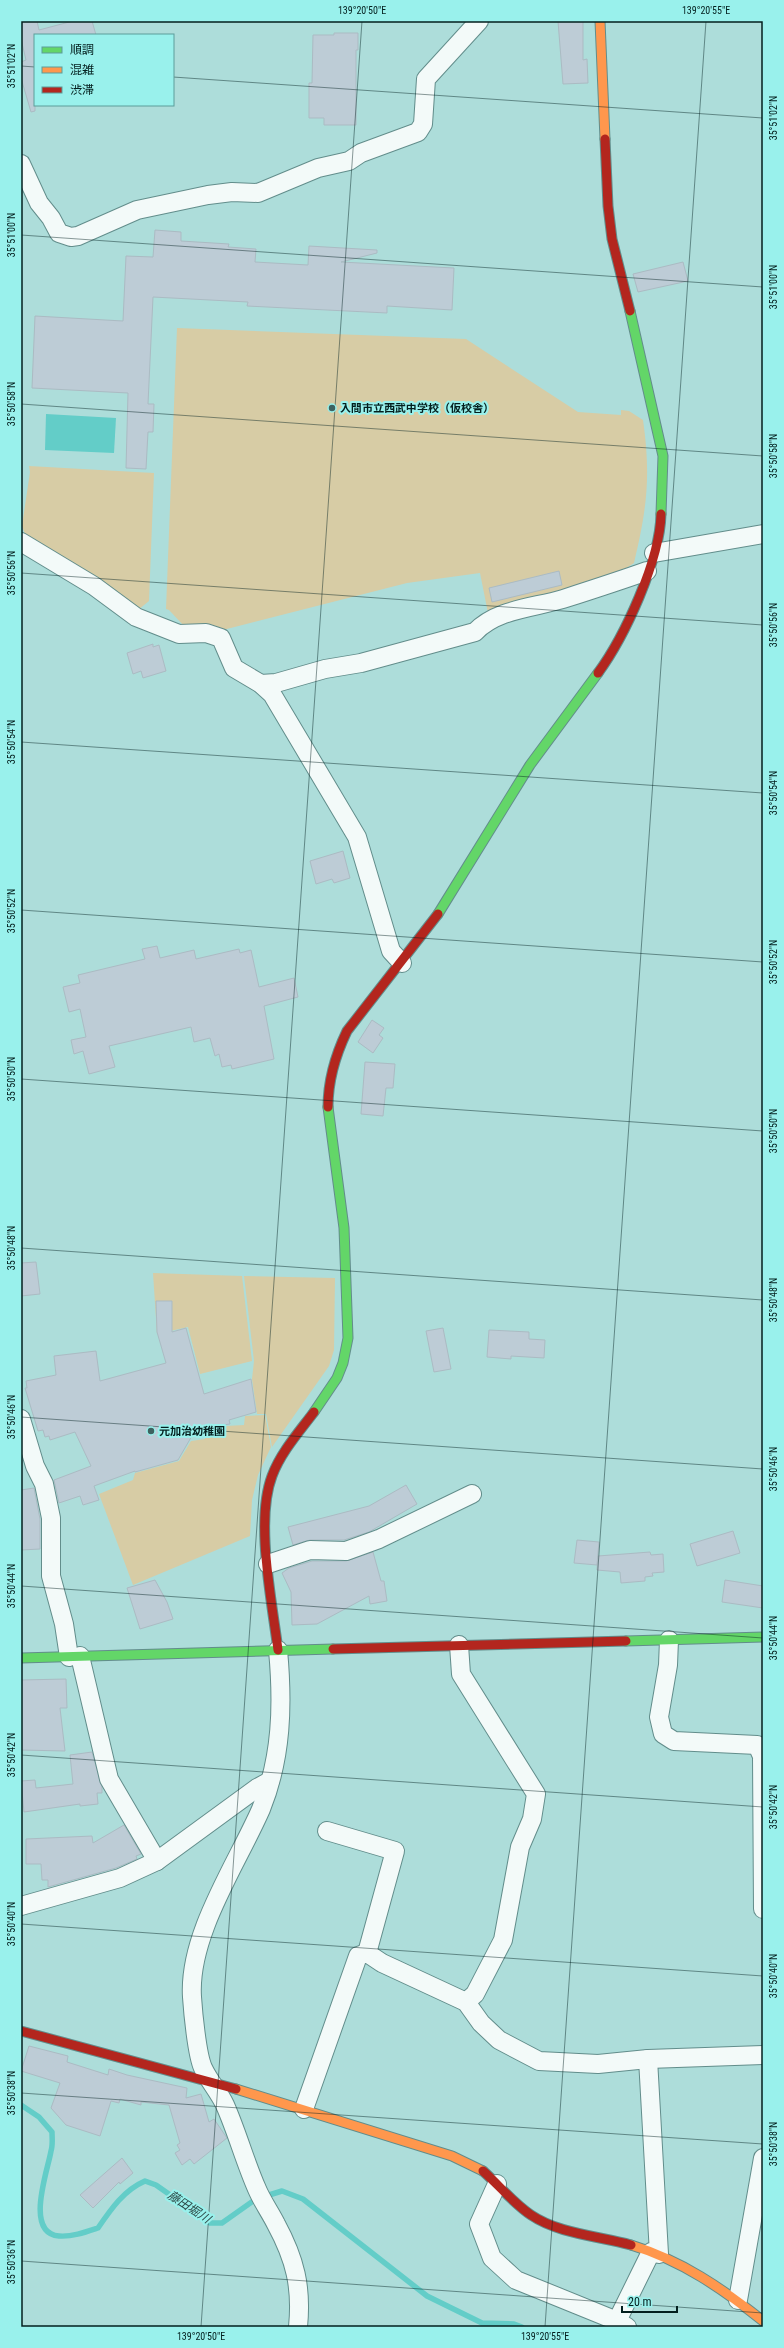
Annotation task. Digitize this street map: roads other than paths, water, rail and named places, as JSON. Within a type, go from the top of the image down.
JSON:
[{"type":"street","points":[[21,164],[39,203],[51,218],[59,232],[71,237],[78,236],[137,210],[208,195],[232,192],[258,193],[318,168],[349,161],[361,153],[418,132],[423,124],[426,79],[479,21]]},
{"type":"street","points":[[298,2327],[300,2288],[296,2269],[276,2223],[264,2205],[256,2189],[225,2104],[213,2082],[202,2067],[192,1997],[192,1981],[204,1934],[213,1908],[261,1808],[270,1781],[281,1731],[281,1682],[268,1564],[262,1526],[264,1502],[269,1482],[279,1461],[341,1369],[347,1348],[348,1277],[341,1202],[328,1120],[327,1094],[330,1068],[338,1047],[347,1031],[434,921],[530,765],[606,662],[630,620],[654,553],[661,518],[663,456],[659,432],[612,239],[608,206],[600,21]]},
{"type":"street","points":[[654,553],[763,534]]},
{"type":"street","points":[[21,542],[94,586],[136,617],[179,634],[206,633],[221,638],[234,668],[262,684],[272,694],[357,837],[391,951],[402,963]]},
{"type":"street","points":[[262,684],[276,683],[325,669],[361,663],[475,632],[485,622],[521,609],[561,599],[647,571]]},
{"type":"street","points":[[21,1419],[35,1466],[44,1484],[51,1518],[51,1576],[64,1624],[75,1656],[109,1780],[157,1861]]},
{"type":"street","points":[[268,1564],[310,1550],[346,1551],[379,1539],[472,1494]]},
{"type":"street","points":[[21,1658],[763,1637]]},
{"type":"street","points":[[669,1640],[668,1665],[659,1717],[663,1734],[674,1741],[757,1746],[762,1756],[763,1909]]},
{"type":"street","points":[[459,1645],[461,1674],[536,1794],[532,1819],[520,1847],[503,1940],[475,1994],[466,2002]]},
{"type":"street","points":[[21,1906],[120,1878],[157,1861],[256,1788],[270,1781]]},
{"type":"street","points":[[327,1831],[395,1852],[367,1954]]},
{"type":"street","points":[[304,2109],[358,1956],[367,1954],[382,1963],[466,2002],[481,2023],[499,2040],[539,2061],[598,2064],[648,2059],[763,2056]]},
{"type":"street","points":[[21,2031],[213,2082],[452,2156],[480,2169],[537,2219],[562,2230],[612,2240],[655,2253],[704,2276],[738,2300],[763,2321]]},
{"type":"street","points":[[497,2184],[479,2224],[492,2258],[516,2280],[622,2324],[655,2253],[648,2059]]},
{"type":"street","points":[[738,2300],[763,2158]]},
{"type":"water","points":[[46,414],[116,418],[114,453],[45,450]]},
{"type":"waterway","name":"藤田堀川","points":[[21,2105],[39,2117],[52,2132],[52,2149],[43,2185],[40,2213],[43,2224],[48,2232],[59,2236],[69,2236],[98,2228],[113,2207],[124,2195],[145,2181],[156,2185],[210,2223],[222,2223],[256,2199],[282,2191],[303,2199],[427,2296],[482,2323],[514,2324],[522,2327]]},
{"type":"place","name":"入間市立西武中学校（仮校舎）","points":[[332,408]]},
{"type":"place","name":"元加治幼稚園","points":[[151,1431]]}]
